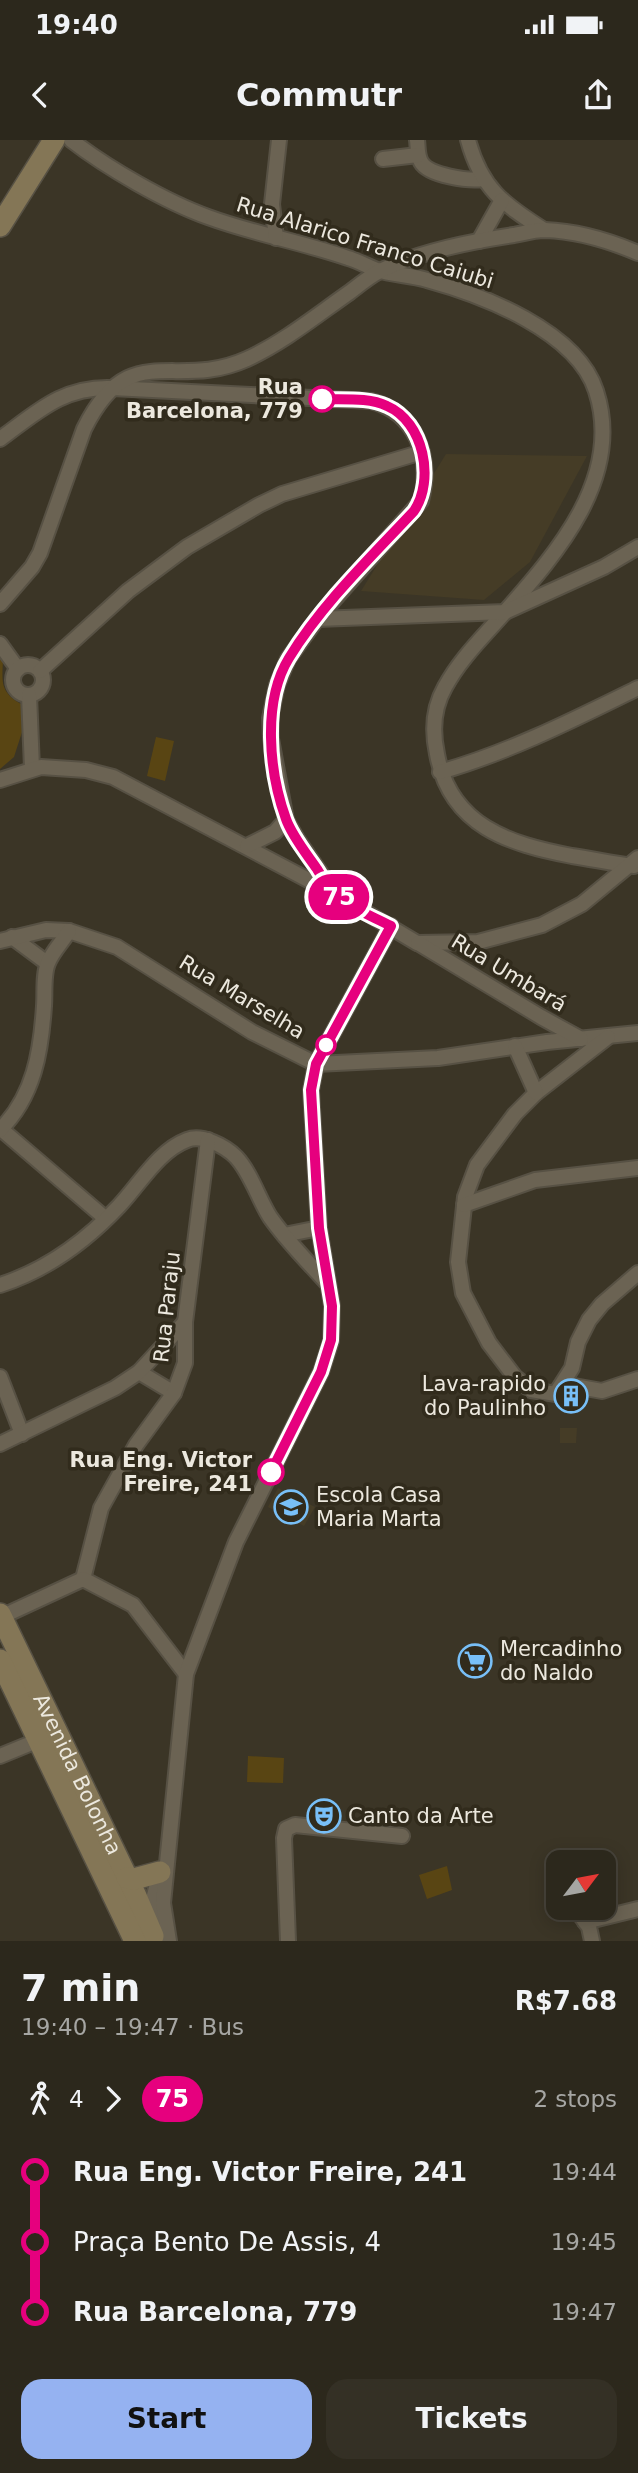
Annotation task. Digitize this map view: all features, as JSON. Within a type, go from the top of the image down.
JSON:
[{"type":"main road","points":[[0,226],[54,140]]},
{"type":"main road","name":"Avenida Bolonha","points":[[1,1615],[127,1878],[153,1939]]},
{"type":"main road","name":"Avenida Bolonha","points":[[0,1660],[38,1740],[153,1939]]},
{"type":"main road","points":[[127,1878],[134,1879],[164,1864]]},
{"type":"street","name":"Rua Alarico Franco Caiubi","points":[[71,140],[165,198],[206,216],[349,258],[380,271],[424,279],[513,312],[560,342],[588,374],[596,389],[602,449],[589,496],[551,558],[470,651],[444,688],[435,713],[433,737],[440,772],[456,801],[467,814],[495,834],[540,850],[635,863]]},
{"type":"street","points":[[276,238],[272,204],[279,140]]},
{"type":"street","points":[[417,140],[418,155],[427,169],[458,178],[483,179]]},
{"type":"street","points":[[468,140],[473,159],[483,179],[502,200],[544,230]]},
{"type":"street","points":[[383,159],[418,155]]},
{"type":"street","points":[[479,241],[502,200]]},
{"type":"street","points":[[253,231],[272,204]]},
{"type":"street","points":[[0,604],[32,567],[40,553],[92,413],[112,387],[130,376],[139,373],[213,370],[248,358],[268,348],[380,271],[432,253],[479,241],[544,230],[604,241],[638,253]]},
{"type":"street","points":[[0,439],[50,403],[69,393],[84,388],[112,387],[371,401],[396,411],[412,429],[422,452],[425,486],[421,501],[317,620],[288,659],[277,685],[270,718],[275,768],[286,820],[335,894]]},
{"type":"street","points":[[40,671],[128,591],[187,547],[259,505],[318,482],[422,452]]},
{"type":"street","points":[[317,620],[505,612],[619,559],[638,547]]},
{"type":"street","points":[[0,644],[18,668]]},
{"type":"street","points":[[29,665],[40,671],[43,678],[36,692],[29,695],[21,693],[13,683],[13,675],[18,668],[29,665]]},
{"type":"street","points":[[440,772],[493,755],[638,688]]},
{"type":"street","points":[[0,780],[32,768],[29,695]]},
{"type":"street","name":"Rua Umbará","points":[[32,768],[60,767],[113,776],[335,894],[581,1039]]},
{"type":"street","points":[[247,846],[275,832],[286,820]]},
{"type":"street","points":[[417,943],[478,942],[542,925],[569,913],[635,863]]},
{"type":"street","points":[[153,1939],[152,1903],[164,1864],[186,1674],[236,1542],[321,1372],[331,1340],[332,1306],[319,1228],[311,1090],[316,1064],[391,926]]},
{"type":"street","name":"Rua Marselha","points":[[6,939],[46,930],[69,931],[117,947],[250,1031],[316,1064],[438,1058],[515,1046],[638,1033]]},
{"type":"street","points":[[69,931],[47,963],[44,1017],[36,1070],[22,1104],[0,1130],[105,1218]]},
{"type":"street","points":[[6,939],[47,963]]},
{"type":"street","points":[[608,1037],[536,1093],[515,1114],[477,1165],[464,1205],[458,1262],[463,1293],[489,1343],[515,1377],[531,1390],[556,1394],[574,1386],[602,1391],[638,1379]]},
{"type":"street","points":[[515,1046],[536,1093]]},
{"type":"street","points":[[0,1285],[31,1275],[82,1240],[118,1208],[166,1153],[189,1139],[208,1140],[227,1149],[242,1164],[257,1195],[284,1235],[326,1282]]},
{"type":"street","name":"Rua Paraju","points":[[83,1579],[101,1508],[136,1445],[174,1393],[185,1363],[185,1322],[208,1140]]},
{"type":"street","points":[[464,1205],[535,1180],[638,1168]]},
{"type":"street","points":[[284,1235],[319,1228]]},
{"type":"street","points":[[556,1394],[572,1368],[578,1342],[589,1320],[602,1304],[638,1273]]},
{"type":"street","points":[[0,1444],[115,1388],[139,1372],[185,1322]]},
{"type":"street","points":[[139,1372],[174,1393]]},
{"type":"street","points":[[0,1377],[22,1434]]},
{"type":"street","points":[[1,1615],[83,1579],[133,1605],[186,1674]]},
{"type":"street","points":[[0,1756],[38,1740]]},
{"type":"street","points":[[288,1941],[284,1838],[286,1829],[290,1826],[402,1836]]},
{"type":"street","points":[[592,1941],[592,1934],[585,1922],[638,1909]]},
{"type":"shaded area","points":[[446,454],[587,456],[530,562],[484,600],[361,591]]},
{"type":"shaded area","points":[[0,657],[3,660],[6,691],[21,704],[22,732],[14,757],[0,769]]},
{"type":"shaded area","points":[[156,737],[174,741],[165,781],[147,776]]},
{"type":"shaded area","points":[[560,1428],[577,1428],[576,1443],[560,1443]]},
{"type":"shaded area","name":"Escola Casa Maria Marta","points":[[278,1488],[315,1507],[304,1526],[268,1507]]},
{"type":"shaded area","points":[[248,1756],[284,1758],[283,1783],[247,1782]]},
{"type":"shaded area","points":[[447,1866],[452,1890],[427,1899],[419,1875]]},
{"type":"bus line","name":"75","points":[[271,1472],[321,1372],[331,1340],[332,1306],[319,1228],[311,1090],[316,1064],[391,926],[335,894],[297,839],[286,820],[275,768],[270,718],[277,685],[288,659],[344,587],[414,511],[421,501],[425,486],[419,443],[412,429],[396,411],[371,401],[322,399]]},
{"type":"place","name":"Rua Barcelona, 779","points":[[322,399]]},
{"type":"place","name":"Lava-rapido do Paulinho","points":[[571,1396]]},
{"type":"place","name":"Rua Eng. Victor Freire, 241","points":[[271,1472]]},
{"type":"place","name":"Escola Casa Maria Marta","points":[[291,1507]]},
{"type":"place","name":"Mercadinho do Naldo","points":[[475,1661]]},
{"type":"place","name":"Canto da Arte","points":[[324,1816]]}]
